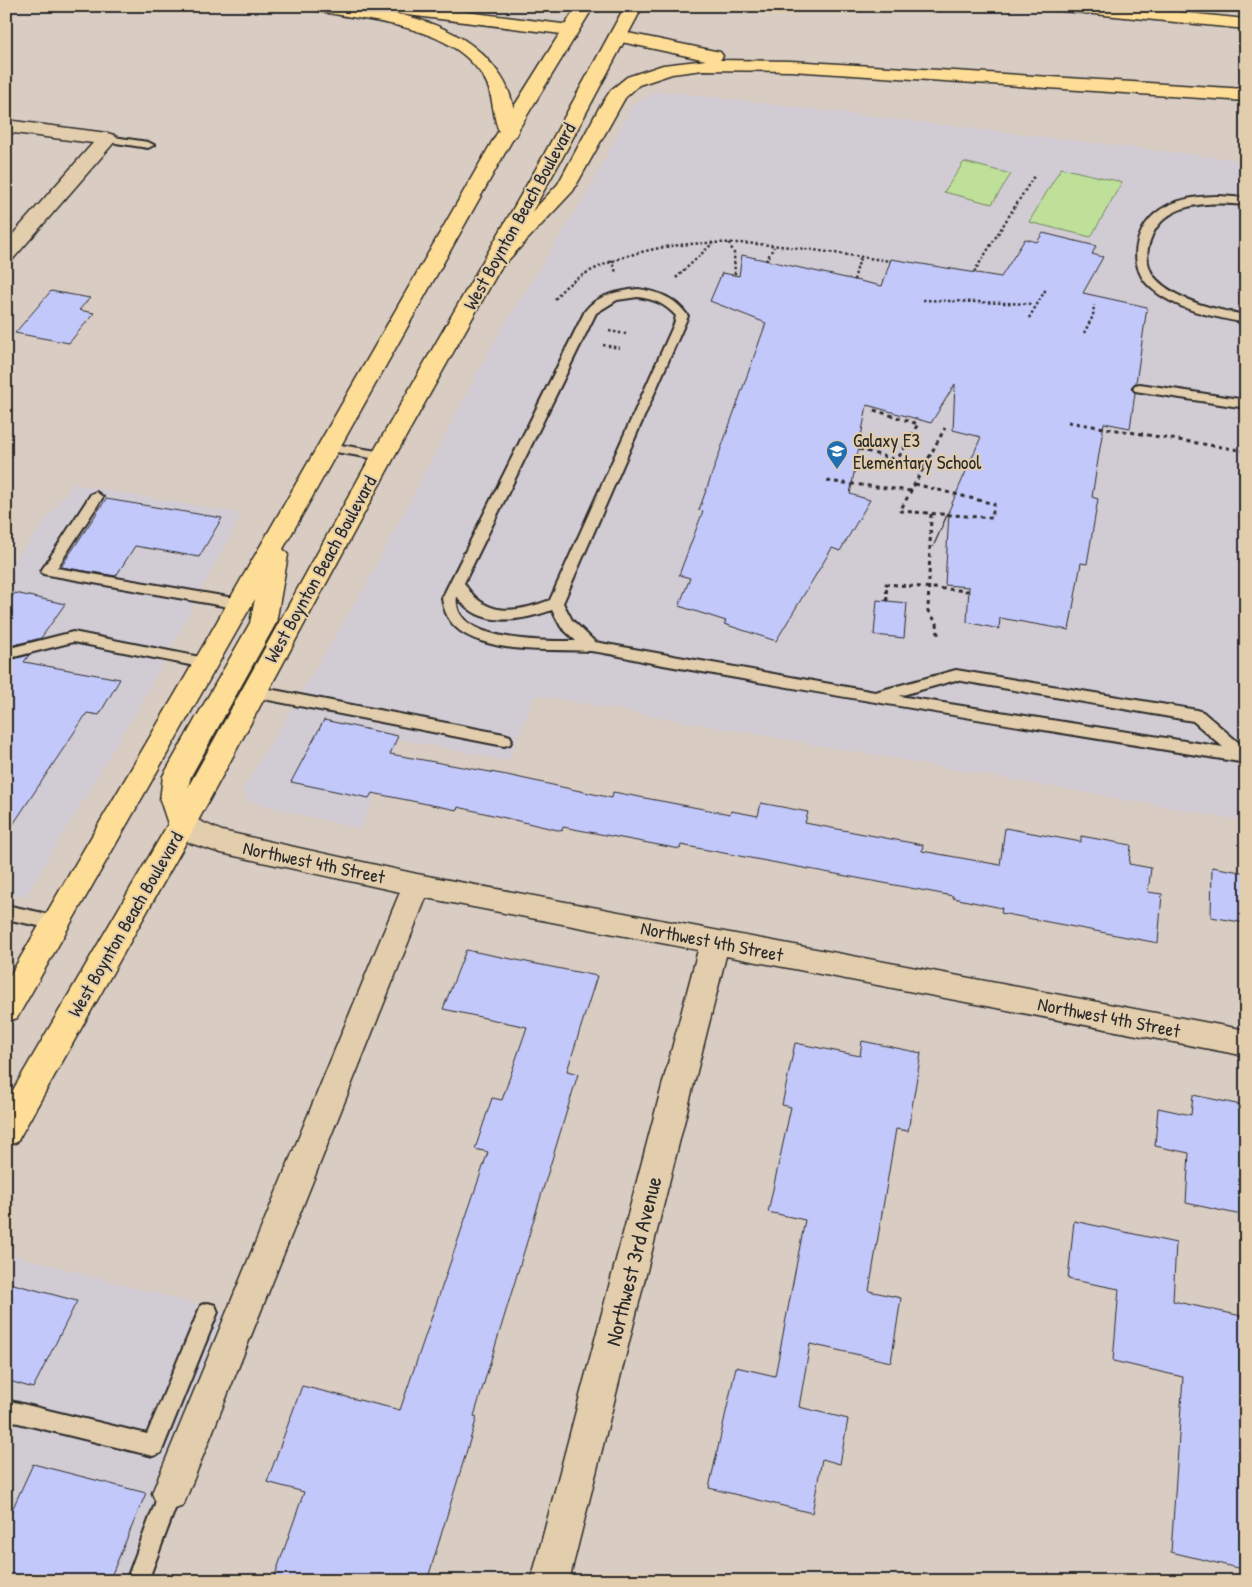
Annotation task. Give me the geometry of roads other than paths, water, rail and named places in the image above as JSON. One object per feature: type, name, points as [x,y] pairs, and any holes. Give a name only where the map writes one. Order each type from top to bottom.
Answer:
[{"type":"main road","points":[[318,6],[413,23],[460,46],[474,56],[498,87],[509,132]]},
{"type":"main road","points":[[378,6],[618,36],[710,55],[791,66]]},
{"type":"main road","points":[[6,1010],[154,758],[280,531],[509,132],[586,32],[586,6]]},
{"type":"main road","name":"West Boynton Beach Boulevard","points":[[6,1132],[182,824],[383,456],[490,268],[634,6]]},
{"type":"main road","points":[[1064,6],[1246,24]]},
{"type":"main road","points":[[490,268],[566,187],[608,108],[625,87],[644,77],[687,66],[791,66],[1246,95]]},
{"type":"main road","points":[[182,824],[175,809],[172,793],[178,776],[263,623],[280,531]]},
{"type":"street","points":[[6,126],[107,139]]},
{"type":"street","points":[[6,255],[107,139]]},
{"type":"street","name":"Northwest 4th Street","points":[[182,824],[200,834],[221,842],[417,885],[1246,1043]]},
{"type":"street","points":[[170,1493],[417,885]]},
{"type":"street","name":"Northwest 3rd Avenue","points":[[550,1581],[715,942]]},
{"type":"lane","points":[[107,139],[148,145]]},
{"type":"lane","points":[[1246,202],[1202,200],[1176,205],[1157,218],[1142,244],[1139,255],[1141,266],[1152,283],[1170,295],[1200,307],[1246,319]]},
{"type":"lane","points":[[456,582],[467,600],[486,610],[507,616],[533,613],[556,603],[680,324],[682,316],[676,307],[667,300],[654,295],[639,293],[617,295],[598,303],[591,311],[456,582],[449,598],[450,610],[458,622],[470,631],[486,637],[544,648],[590,646],[872,697],[1245,757]]},
{"type":"lane","points":[[1140,388],[1246,404]]},
{"type":"lane","points":[[329,447],[383,456]]},
{"type":"lane","points":[[96,497],[48,571],[240,604]]},
{"type":"lane","points":[[556,603],[566,623],[590,646]]},
{"type":"lane","points":[[6,654],[73,637],[205,664]]},
{"type":"lane","points":[[872,697],[956,676],[972,678],[1197,716],[1245,757]]},
{"type":"lane","points":[[253,692],[504,740]]},
{"type":"lane","points":[[6,912],[57,923]]},
{"type":"lane","points":[[6,1410],[153,1446],[208,1312]]},
{"type":"lane","points":[[137,1581],[170,1493]]},
{"type":"place","name":"Galaxy E3 Elementary School","points":[[837,470]]}]
